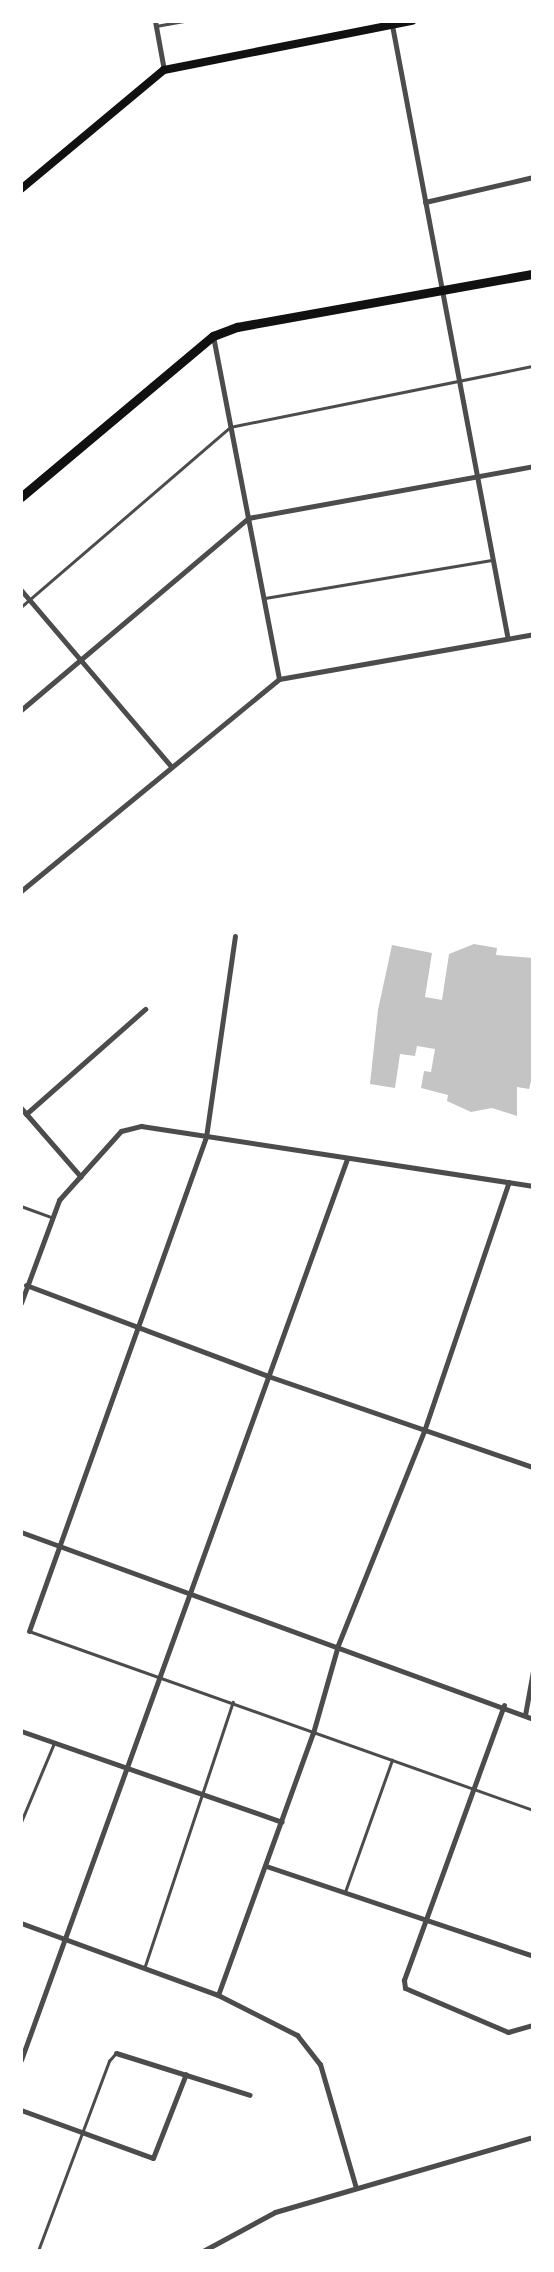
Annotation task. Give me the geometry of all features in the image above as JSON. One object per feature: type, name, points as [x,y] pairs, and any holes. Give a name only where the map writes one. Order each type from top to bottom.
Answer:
[{"type":"main road","points":[[21,189],[164,70],[412,21]]},
{"type":"main road","points":[[21,497],[213,336],[237,327],[533,274]]},
{"type":"street","points":[[156,24],[164,70]]},
{"type":"street","points":[[392,25],[507,635]]},
{"type":"street","points":[[425,202],[533,177]]},
{"type":"street","points":[[213,336],[279,679]]},
{"type":"street","points":[[21,710],[247,517],[533,466]]},
{"type":"street","points":[[21,590],[171,766]]},
{"type":"street","points":[[21,891],[279,679],[507,635],[533,634]]},
{"type":"street","points":[[29,1631],[206,1137],[235,936]]},
{"type":"street","points":[[26,1114],[145,1009]]},
{"type":"street","points":[[21,1108],[81,1177]]},
{"type":"street","points":[[21,1302],[59,1200],[121,1131],[141,1126],[533,1186]]},
{"type":"street","points":[[21,2060],[347,1158]]},
{"type":"street","points":[[218,1995],[313,1733],[338,1645],[424,1431],[509,1182]]},
{"type":"street","points":[[26,1285],[268,1376],[533,1467]]},
{"type":"street","points":[[21,1532],[190,1590],[503,1705],[533,1719]]},
{"type":"street","points":[[525,1715],[533,1671]]},
{"type":"street","points":[[503,1705],[427,1923],[404,1980],[405,1989],[508,2032],[533,2025]]},
{"type":"street","points":[[21,1731],[282,1822]]},
{"type":"street","points":[[266,1866],[427,1923],[533,1956]]},
{"type":"street","points":[[21,1923],[145,1966],[218,1995],[279,2024],[309,2047],[324,2074],[356,2188]]},
{"type":"street","points":[[116,2053],[250,2095]]},
{"type":"street","points":[[21,2110],[84,2130],[153,2158],[186,2074]]},
{"type":"street","points":[[204,2251],[275,2212],[533,2137]]},
{"type":"lane","points":[[156,24],[184,21]]},
{"type":"lane","points":[[21,607],[230,426],[533,366]]},
{"type":"lane","points":[[263,598],[493,560]]},
{"type":"lane","points":[[21,1206],[51,1217]]},
{"type":"lane","points":[[29,1631],[533,1810]]},
{"type":"lane","points":[[145,1966],[200,1794],[233,1702]]},
{"type":"lane","points":[[21,1827],[54,1743]]},
{"type":"lane","points":[[344,1894],[391,1760]]},
{"type":"lane","points":[[38,2251],[116,2053]]},
{"type":"building","points":[[474,944],[497,948],[496,955],[533,958],[533,1073],[529,1089],[517,1087],[517,1116],[492,1108],[471,1112],[447,1101],[448,1095],[421,1088],[424,1071],[431,1072],[435,1049],[417,1046],[415,1056],[400,1054],[395,1088],[370,1084],[378,1010],[392,945],[432,953],[425,997],[442,1000],[449,954]]}]
